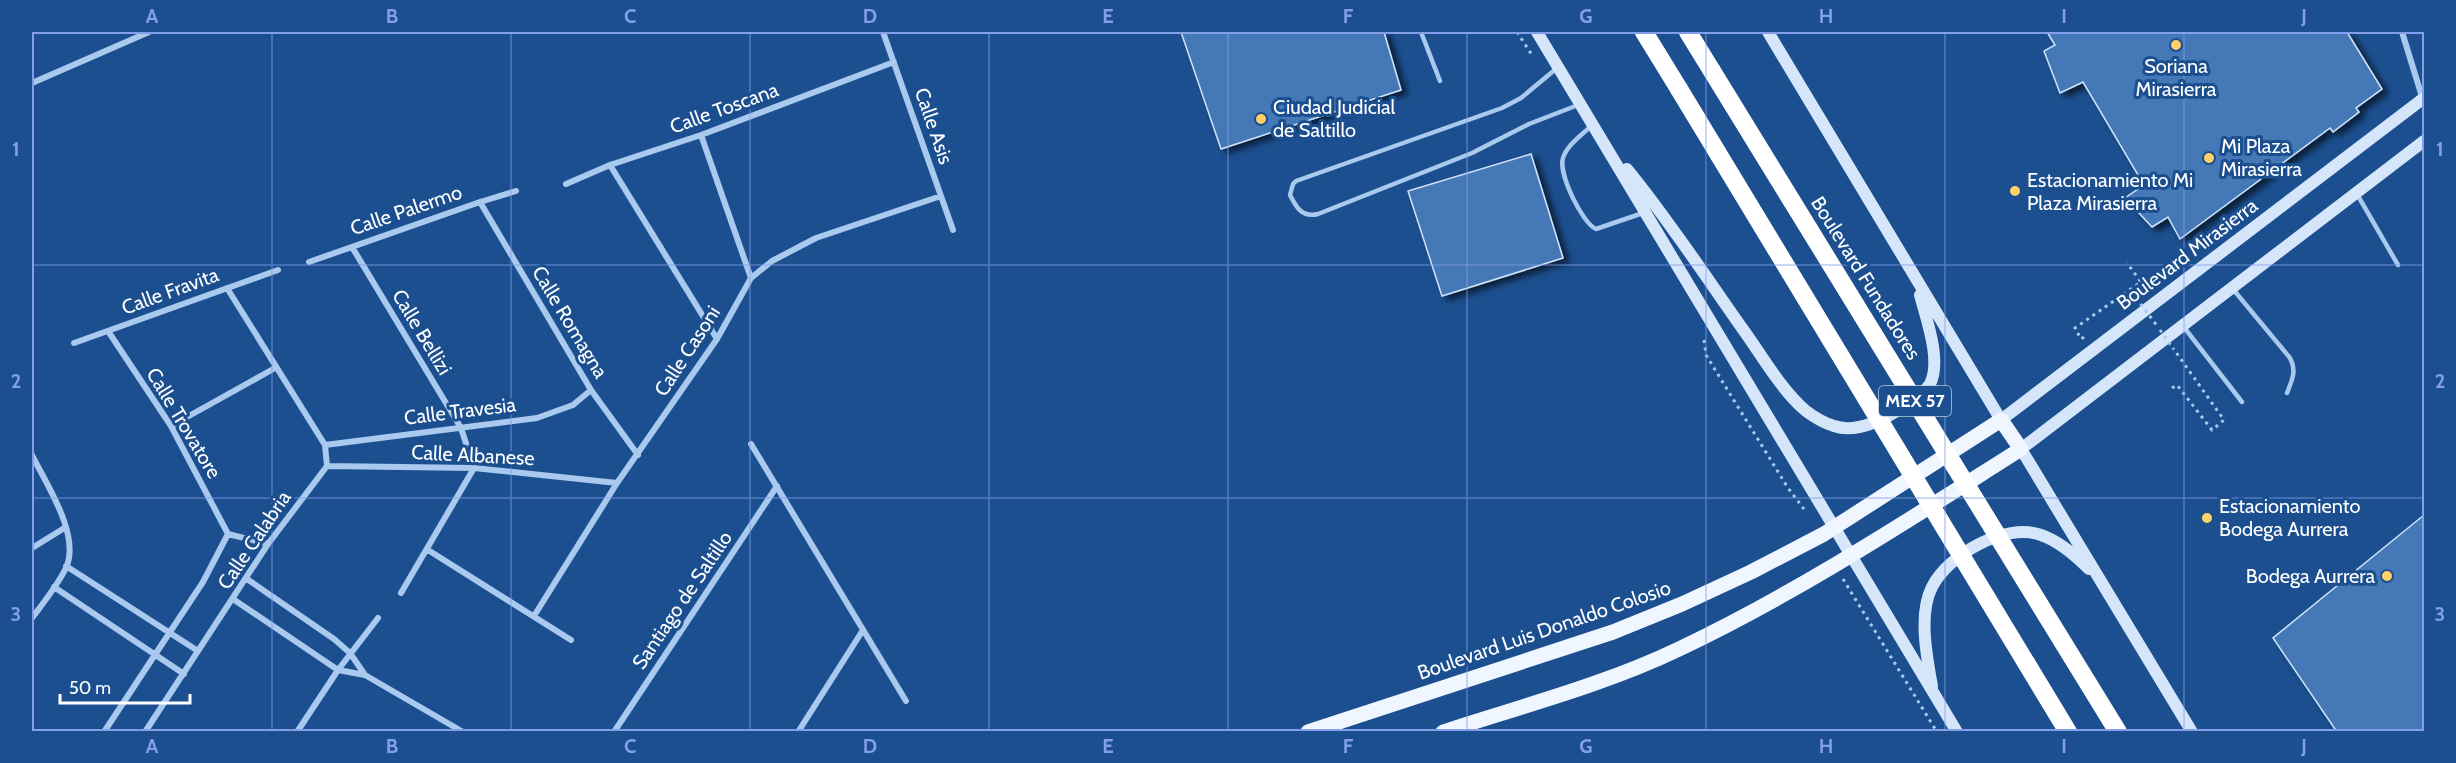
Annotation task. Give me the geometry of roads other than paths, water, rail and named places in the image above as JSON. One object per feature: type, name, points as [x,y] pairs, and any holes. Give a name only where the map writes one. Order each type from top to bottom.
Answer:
[{"type":"highway","name":"MEX 57","points":[[1644,32],[2068,732]]},
{"type":"highway","name":"Boulevard Fundadores","points":[[1688,32],[2118,732]]},
{"type":"main road","points":[[1537,32],[1957,732]]},
{"type":"main road","points":[[1768,32],[2192,732]]},
{"type":"main road","name":"Boulevard Mirasierra","points":[[2001,420],[2424,99]]},
{"type":"main road","points":[[1596,130],[1650,196],[1773,372],[1805,410],[1830,425],[1850,429],[1874,422],[1903,407],[1920,395],[1930,383],[1934,372],[1934,356],[1916,279]]},
{"type":"main road","points":[[1443,732],[1602,680],[1678,650],[1739,619],[1851,556],[2021,449],[2424,141]]},
{"type":"main road","name":"Boulevard Luis Donaldo Colosio","points":[[1308,732],[1613,632],[1682,604],[1751,572],[1833,528],[2001,420]]},
{"type":"main road","points":[[1934,696],[1924,630],[1928,599],[1932,586],[1943,573],[1979,543],[2018,532],[2039,534],[2055,541],[2078,558],[2100,580]]},
{"type":"street","points":[[32,83],[149,32]]},
{"type":"street","name":"Calle Asis","points":[[883,32],[953,230]]},
{"type":"street","points":[[2402,32],[2424,99]]},
{"type":"street","name":"Calle Toscana","points":[[566,184],[610,165],[701,135],[894,62]]},
{"type":"street","points":[[701,135],[751,278]]},
{"type":"street","points":[[610,165],[717,339]]},
{"type":"street","name":"Calle Palermo","points":[[309,262],[516,191]]},
{"type":"street","name":"Calle Casoni","points":[[534,616],[617,483],[717,339],[751,278],[772,261],[816,238],[941,196]]},
{"type":"street","name":"Calle Romagna","points":[[480,202],[591,390],[638,455]]},
{"type":"street","name":"Calle Bellizi","points":[[352,247],[461,428],[474,468]]},
{"type":"street","name":"Calle Fravita","points":[[74,343],[278,270]]},
{"type":"street","points":[[227,288],[275,368],[326,445],[327,466]]},
{"type":"street","name":"Calle Trovatore","points":[[108,331],[171,426],[228,534]]},
{"type":"street","points":[[171,426],[275,368]]},
{"type":"street","name":"Calle Travesia","points":[[326,445],[537,418],[573,405],[591,390]]},
{"type":"street","points":[[751,444],[906,701]]},
{"type":"street","points":[[32,455],[66,527],[70,554],[54,587],[32,618]]},
{"type":"street","name":"Calle Calabria","points":[[145,732],[268,544],[327,466]]},
{"type":"street","name":"Calle Albanese","points":[[327,466],[474,468],[617,483]]},
{"type":"street","points":[[401,593],[474,468]]},
{"type":"street","name":"Santiago de Saltillo","points":[[614,732],[777,486]]},
{"type":"street","points":[[32,548],[66,527]]},
{"type":"street","points":[[228,534],[268,544]]},
{"type":"street","name":"Calle Calabria","points":[[104,732],[203,582],[228,534]]},
{"type":"street","points":[[428,550],[571,640]]},
{"type":"street","points":[[66,566],[198,651]]},
{"type":"street","points":[[247,579],[334,639],[350,653],[365,675]]},
{"type":"street","points":[[54,587],[184,674]]},
{"type":"street","points":[[234,599],[338,670],[365,675],[463,732]]},
{"type":"street","points":[[297,732],[350,653],[378,618]]},
{"type":"street","points":[[798,732],[863,630]]},
{"type":"lane","points":[[1421,32],[1440,81]]},
{"type":"lane","points":[[1558,67],[1521,98],[1502,108],[1296,181],[1290,195],[1303,214],[1310,216],[1318,214],[1472,153],[1529,124],[1581,104]]},
{"type":"lane","points":[[1596,130],[1567,149],[1563,159],[1565,178],[1581,213],[1589,226],[1596,229],[1646,212]]},
{"type":"lane","points":[[2357,193],[2398,265]]},
{"type":"lane","points":[[2232,288],[2295,366],[2287,393]]},
{"type":"lane","points":[[2182,326],[2242,402]]},
{"type":"place","name":"Soriana Mirasierra","points":[[2176,45]]},
{"type":"place","name":"Ciudad Judicial de Saltillo","points":[[1261,119]]},
{"type":"place","name":"Mi Plaza Mirasierra","points":[[2209,158]]},
{"type":"place","name":"Estacionamiento Mi Plaza Mirasierra","points":[[2015,191]]},
{"type":"place","name":"Estacionamiento Bodega Aurrera","points":[[2207,518]]},
{"type":"place","name":"Bodega Aurrera","points":[[2387,576]]}]
